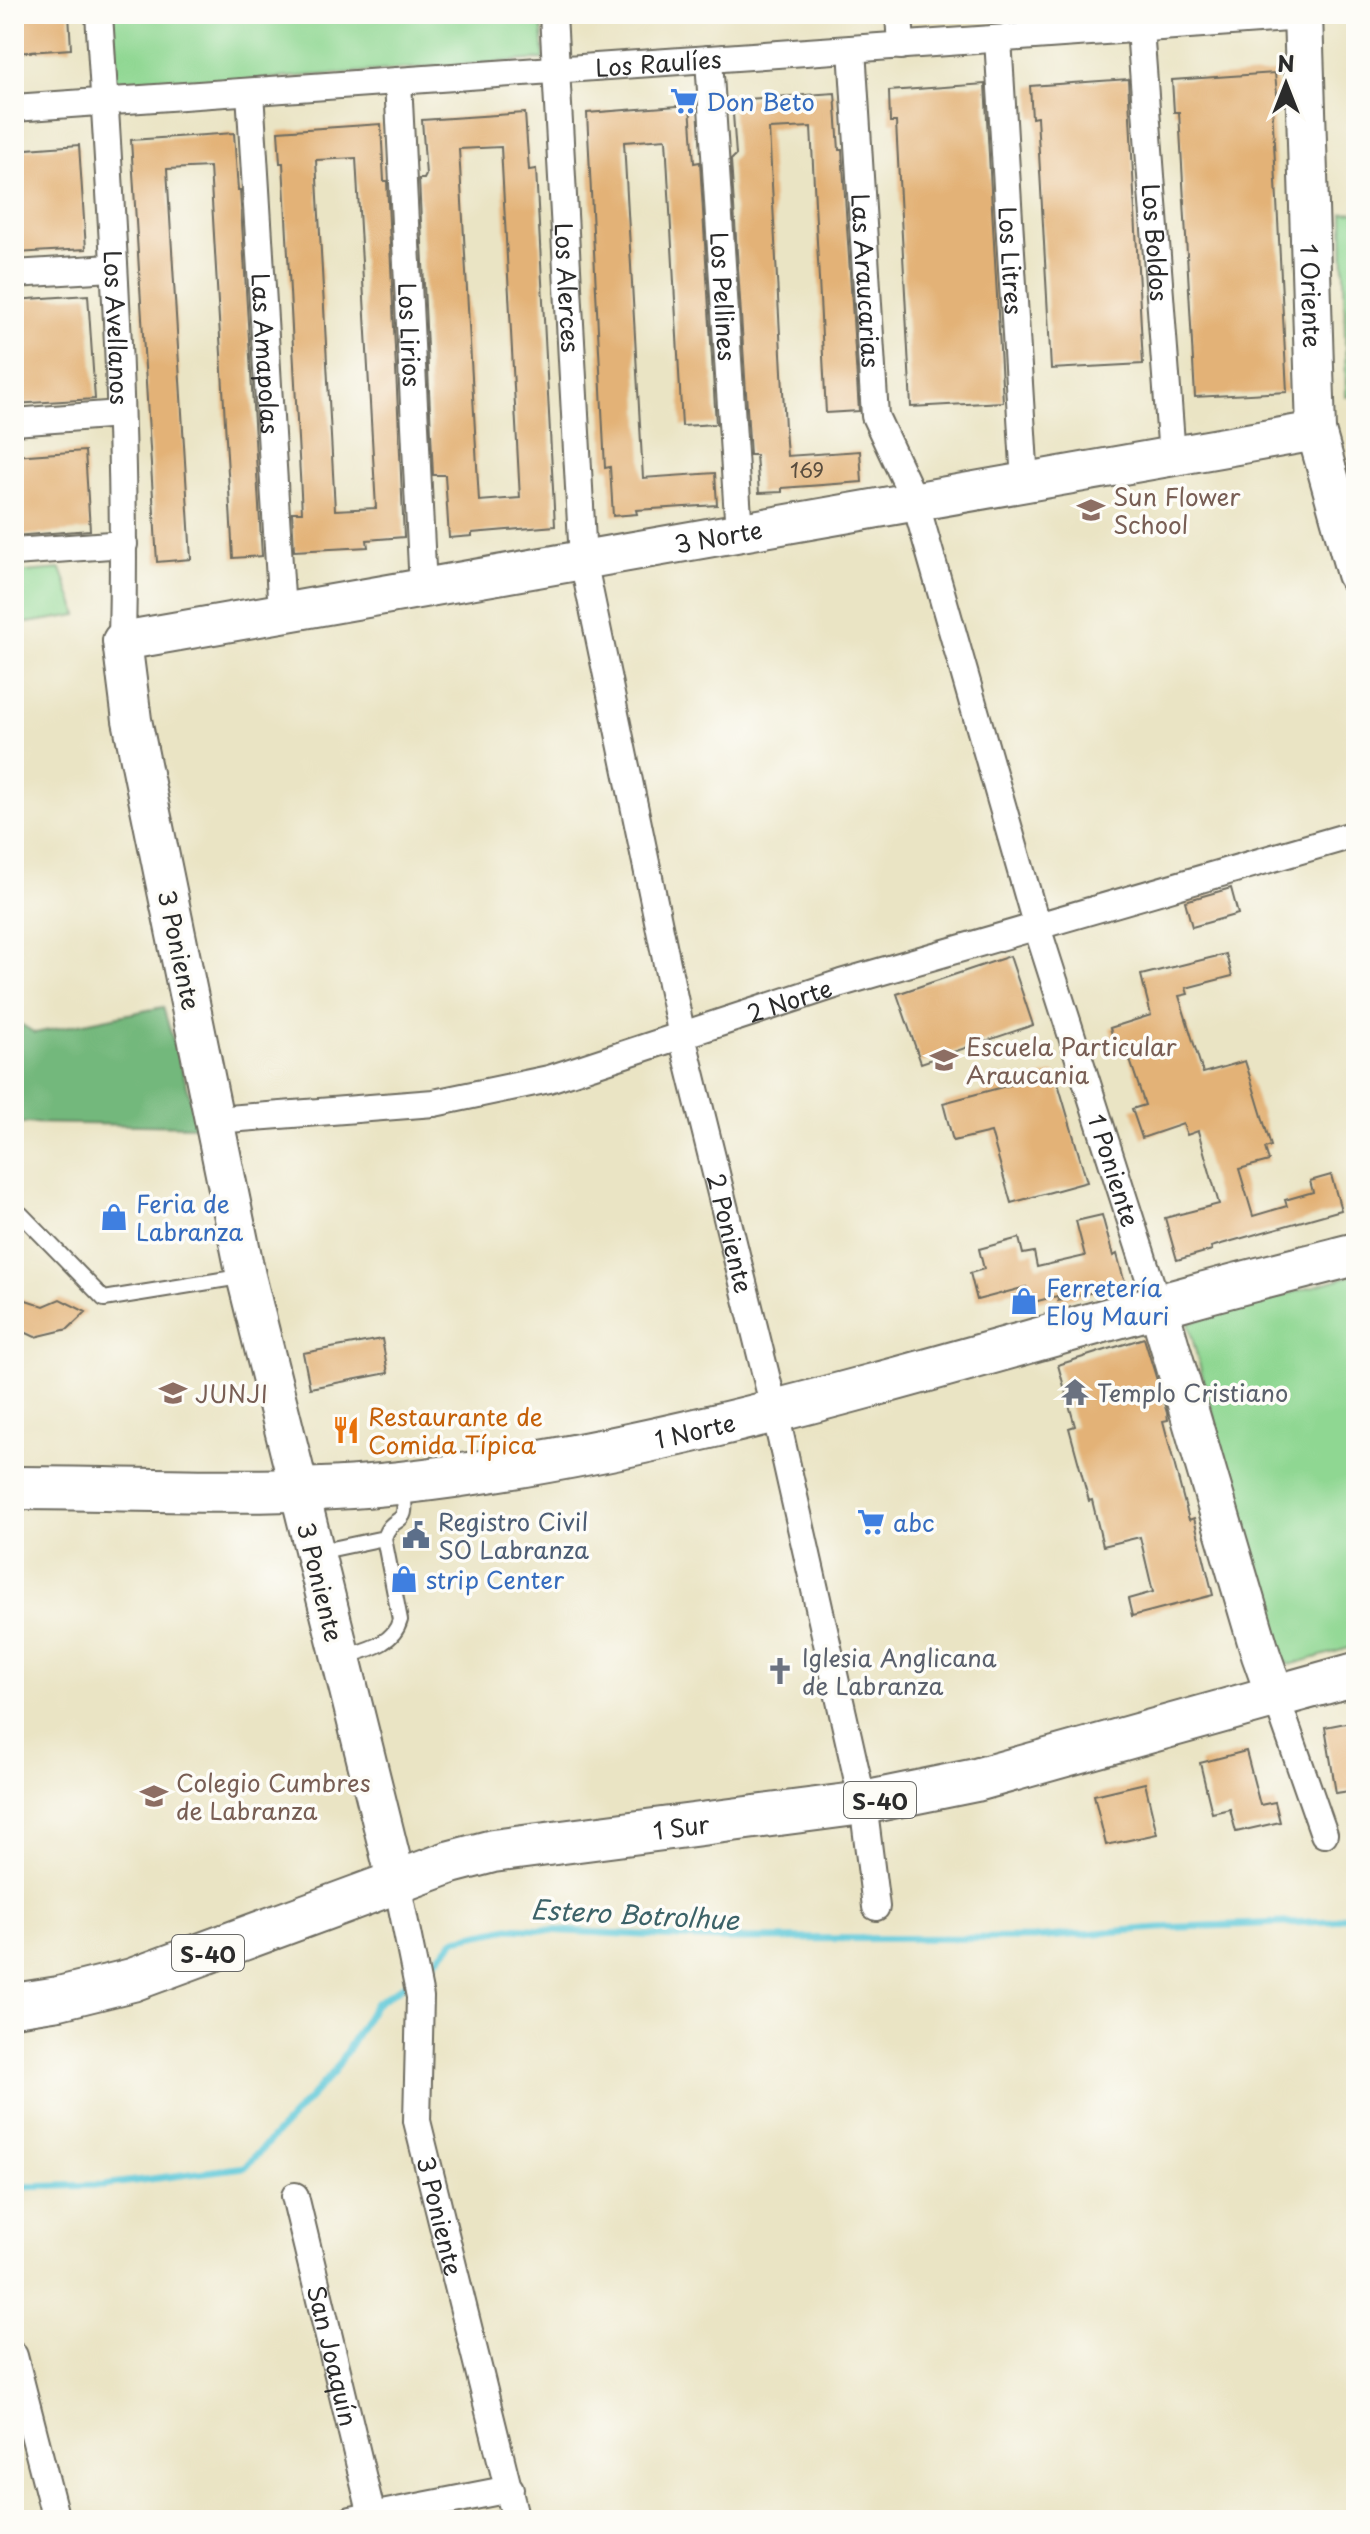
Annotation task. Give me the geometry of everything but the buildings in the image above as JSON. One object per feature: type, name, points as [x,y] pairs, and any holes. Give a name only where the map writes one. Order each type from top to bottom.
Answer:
[{"type":"main road","name":"1 Norte","points":[[14,1488],[298,1491],[401,1483],[584,1453],[775,1412],[1356,1254]]},
{"type":"main road","name":"1 Sur","points":[[14,2005],[59,1998],[132,1980],[451,1862],[493,1851],[863,1803],[976,1780],[1356,1674]]},
{"type":"street","name":"Los Avellanos","points":[[99,14],[120,414],[124,544],[122,641]]},
{"type":"street","name":"Los Alerces","points":[[553,14],[583,560]]},
{"type":"street","points":[[899,14],[901,46]]},
{"type":"street","name":"Los Raulíes","points":[[14,108],[1303,16]]},
{"type":"street","name":"1 Oriente","points":[[1303,16],[1316,431],[1356,574]]},
{"type":"street","name":"Los Boldos","points":[[1140,29],[1172,456]]},
{"type":"street","name":"Los Litres","points":[[998,39],[1025,482]]},
{"type":"street","name":"Las Araucarias","points":[[852,49],[875,416],[915,501]]},
{"type":"street","name":"Los Pellines","points":[[709,59],[739,533]]},
{"type":"street","name":"Los Lirios","points":[[398,81],[423,588]]},
{"type":"street","name":"Las Amapolas","points":[[250,92],[282,613]]},
{"type":"street","points":[[14,274],[112,268]]},
{"type":"street","points":[[14,422],[120,414]]},
{"type":"street","name":"3 Norte","points":[[122,641],[1316,431]]},
{"type":"street","name":"1 Poniente","points":[[915,501],[1037,927],[1158,1306],[1261,1655],[1324,1834]]},
{"type":"street","points":[[14,552],[124,544]]},
{"type":"street","name":"2 Poniente","points":[[583,560],[682,1036],[775,1412],[863,1803],[876,1907]]},
{"type":"street","name":"3 Poniente","points":[[122,641],[132,720],[246,1276],[397,1883],[420,1997],[417,2121],[516,2520]]},
{"type":"street","name":"2 Norte","points":[[215,1120],[434,1103],[549,1079],[841,983],[1356,834]]},
{"type":"street","name":"San Joaquín","points":[[295,2196],[375,2517]]},
{"type":"street","points":[[14,2356],[56,2520]]},
{"type":"street","points":[[375,2517],[510,2489]]},
{"type":"lane","points":[[21,1214],[104,1299],[246,1276]]},
{"type":"lane","points":[[340,1659],[384,1643],[398,1626],[400,1620],[384,1538],[388,1529],[405,1514],[401,1483]]},
{"type":"lane","points":[[314,1553],[384,1538]]},
{"type":"green space","points":[[102,14],[541,14],[544,59],[108,90]]},
{"type":"green space","points":[[1356,212],[1356,395],[1346,397],[1343,213]]},
{"type":"green space","points":[[61,569],[78,615],[14,625],[14,573]]},
{"type":"green space","points":[[163,1007],[199,1126],[19,1123],[14,1120],[14,1020],[35,1033]]},
{"type":"green space","points":[[1356,1274],[1356,1646],[1290,1665],[1280,1659],[1188,1323]]},
{"type":"waterway","name":"Estero Botrolhue","points":[[420,1974],[456,1939],[509,1928],[718,1939],[1034,1938],[1158,1928],[1333,1921],[1356,1912]]},
{"type":"waterway","name":"Estero Botrolhue","points":[[14,2187],[103,2185],[245,2167],[333,2073],[375,2004],[410,1981]]},
{"type":"place","name":"Don Beto","points":[[684,101]]},
{"type":"place","name":"Sun Flower School","points":[[1091,510]]},
{"type":"place","name":"Escuela Particular Araucania","points":[[944,1060]]},
{"type":"place","name":"Feria de Labranza","points":[[114,1217]]},
{"type":"place","name":"Ferretería Eloy Mauri","points":[[1024,1301]]},
{"type":"place","name":"Templo Cristiano","points":[[1075,1392]]},
{"type":"place","name":"JUNJI","points":[[173,1393]]},
{"type":"place","name":"Restaurante de Comida Típica","points":[[346,1430]]},
{"type":"place","name":"abc","points":[[871,1522]]},
{"type":"place","name":"Registro Civil SO Labranza","points":[[416,1535]]},
{"type":"place","name":"strip Center","points":[[404,1579]]},
{"type":"place","name":"Iglesia Anglicana de Labranza","points":[[780,1671]]},
{"type":"place","name":"Colegio Cumbres de Labranza","points":[[154,1796]]}]
